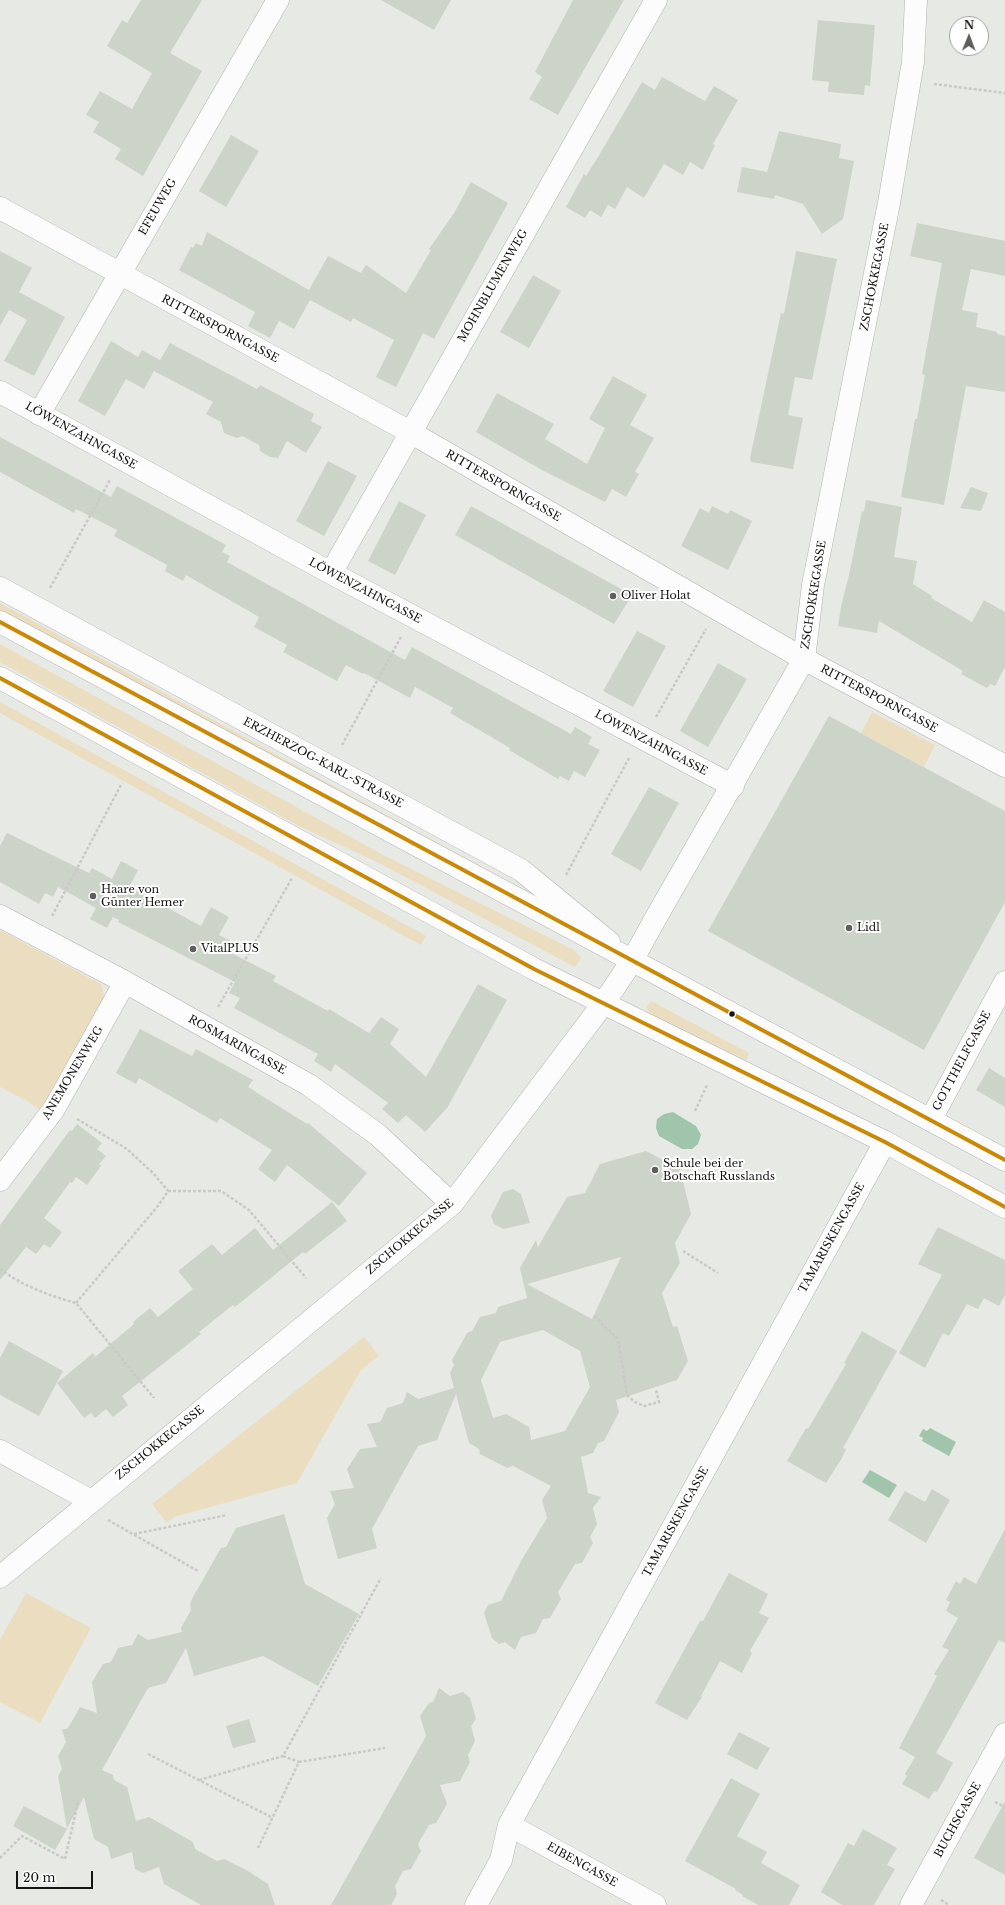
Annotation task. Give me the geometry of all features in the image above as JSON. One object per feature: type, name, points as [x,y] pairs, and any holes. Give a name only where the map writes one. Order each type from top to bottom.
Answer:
[{"type":"street","name":"EFEUWEG","points":[[39,414],[278,0]]},
{"type":"street","name":"MOHNBLUMENWEG","points":[[331,573],[656,0]]},
{"type":"street","name":"ZSCHOKKEGASSE","points":[[0,1577],[452,1204],[603,1004],[632,960],[733,786],[804,659],[813,585],[889,203],[913,62],[916,0]]},
{"type":"street","name":"RITTERSPORNGASSE","points":[[0,208],[119,275],[410,432],[804,659],[1004,764]]},
{"type":"street","name":"LÖWENZAHNGASSE","points":[[0,392],[331,573],[733,786]]},
{"type":"street","name":"ERZHERZOG-KARL-STRASSE","points":[[0,588],[521,870],[632,960]]},
{"type":"street","name":"ERZHERZOG-KARL-STRASSE","points":[[0,622],[931,1119],[1005,1160]]},
{"type":"street","points":[[0,678],[534,969],[885,1142],[1005,1207]]},
{"type":"street","name":"ROSMARINGASSE","points":[[0,916],[125,982],[310,1085],[378,1135],[452,1204]]},
{"type":"street","name":"ANEMONENWEG","points":[[0,1180],[54,1109],[125,982]]},
{"type":"street","name":"GOTTHELFGASSE","points":[[931,1119],[1005,982]]},
{"type":"street","name":"TAMARISKENGASSE","points":[[476,1905],[501,1860],[509,1825],[885,1142]]},
{"type":"street","points":[[0,1451],[91,1501]]},
{"type":"street","name":"BUCHSGASSE","points":[[911,1905],[1005,1734]]},
{"type":"street","name":"EIBENGASSE","points":[[509,1825],[655,1905]]},
{"type":"path","points":[[926,83],[1005,92]]},
{"type":"path","points":[[46,595],[111,478]]},
{"type":"path","points":[[564,879],[635,747],[643,738],[709,624]]},
{"type":"path","points":[[341,747],[405,630]]},
{"type":"path","points":[[50,920],[122,783]]},
{"type":"path","points":[[216,1010],[292,878]]},
{"type":"path","points":[[695,1111],[707,1085]]},
{"type":"path","points":[[74,1117],[127,1150],[153,1173],[168,1191]]},
{"type":"path","points":[[168,1191],[221,1191],[249,1210],[306,1278]]},
{"type":"path","points":[[76,1303],[158,1206],[168,1191]]},
{"type":"path","points":[[683,1251],[718,1273]]},
{"type":"path","points":[[0,1269],[9,1276],[60,1299],[76,1303],[154,1398]]},
{"type":"path","points":[[594,1316],[618,1339],[627,1394],[635,1402],[644,1406],[659,1402],[656,1390]]},
{"type":"path","points":[[133,1534],[227,1515]]},
{"type":"path","points":[[107,1519],[198,1571]]},
{"type":"path","points":[[283,1756],[381,1578]]},
{"type":"path","points":[[199,1780],[283,1756],[299,1762],[385,1748]]},
{"type":"path","points":[[148,1754],[273,1818]]},
{"type":"path","points":[[258,1848],[299,1762]]},
{"type":"path","points":[[0,1858],[22,1836],[65,1859],[78,1802]]},
{"type":"shaded area","points":[[0,603],[523,890],[0,616]]},
{"type":"shaded area","points":[[0,644],[387,857],[574,950],[581,958],[575,967],[379,863],[297,825],[0,662]]},
{"type":"shaded area","points":[[0,702],[426,936],[421,945],[0,713]]},
{"type":"shaded area","points":[[872,712],[935,745],[924,767],[861,733]]},
{"type":"shaded area","points":[[0,930],[101,984],[106,1002],[55,1095],[40,1110],[29,1102],[0,1087]]},
{"type":"shaded area","points":[[651,1001],[749,1053],[746,1060],[653,1016],[646,1008]]},
{"type":"shaded area","points":[[673,1112],[696,1126],[701,1135],[698,1144],[692,1149],[682,1149],[659,1136],[656,1128],[657,1119],[664,1114]]},
{"type":"shaded area","points":[[364,1337],[379,1356],[361,1370],[297,1483],[174,1517],[167,1523],[152,1504]]},
{"type":"shaded area","points":[[930,1428],[956,1442],[949,1456],[922,1441],[923,1438],[919,1436],[923,1429],[927,1431]]},
{"type":"shaded area","points":[[870,1470],[897,1485],[889,1498],[862,1482]]},
{"type":"shaded area","points":[[26,1593],[91,1628],[40,1723],[0,1702],[0,1640]]},
{"type":"building","points":[[141,0],[202,0],[170,53],[202,71],[143,176],[115,159],[121,149],[93,132],[99,122],[86,115],[100,91],[132,109],[152,73],[107,46],[122,20],[127,23]]},
{"type":"building","points":[[381,0],[451,0],[434,30]]},
{"type":"building","points":[[573,0],[624,0],[558,115],[529,99],[542,77],[535,72]]},
{"type":"building","points":[[818,20],[875,25],[870,86],[865,85],[864,95],[828,92],[829,82],[812,80]]},
{"type":"building","points":[[662,77],[705,101],[714,86],[738,100],[713,144],[715,145],[703,170],[690,162],[683,175],[664,164],[644,198],[627,187],[615,209],[608,205],[601,217],[590,210],[585,218],[566,207],[584,174],[586,176],[642,82],[655,90]]},
{"type":"building","points":[[779,131],[841,144],[839,158],[854,161],[843,219],[822,234],[803,204],[775,195],[774,199],[737,192],[742,167],[767,172]]},
{"type":"building","points":[[231,135],[259,151],[226,207],[199,191]]},
{"type":"building","points":[[471,182],[508,203],[434,339],[423,333],[396,387],[376,377],[394,340],[353,318],[351,322],[310,300],[294,329],[279,321],[270,338],[248,326],[255,312],[179,270],[191,247],[193,248],[196,243],[202,246],[207,232],[309,290],[328,256],[361,273],[366,265],[406,293],[431,250],[429,249],[454,213]]},
{"type":"building","points":[[917,223],[1005,241],[1005,276],[971,269],[962,310],[978,313],[976,327],[997,332],[997,334],[1005,336],[1005,392],[966,386],[944,505],[901,497],[915,419],[917,419],[925,375],[922,374],[942,263],[910,256]]},
{"type":"building","points":[[0,251],[32,268],[19,292],[65,317],[34,376],[4,361],[27,320],[9,310],[0,326]]},
{"type":"building","points":[[796,251],[837,259],[812,380],[795,377],[788,415],[803,418],[793,469],[751,462],[750,458],[781,313],[784,314]]},
{"type":"building","points":[[533,275],[561,291],[529,348],[500,332]]},
{"type":"building","points":[[111,341],[138,357],[142,350],[160,360],[170,343],[257,389],[260,385],[314,414],[311,421],[322,427],[306,453],[287,441],[278,458],[270,457],[260,451],[259,445],[242,436],[237,438],[224,433],[221,422],[206,414],[213,402],[154,371],[144,389],[126,379],[105,416],[78,401]]},
{"type":"building","points":[[613,376],[647,395],[630,425],[654,438],[635,472],[639,474],[626,497],[612,489],[605,502],[540,469],[476,432],[497,393],[554,424],[545,439],[587,464],[605,428],[589,419]]},
{"type":"building","points":[[0,437],[111,497],[117,486],[226,545],[222,552],[230,556],[227,562],[405,660],[412,647],[571,734],[575,727],[592,737],[588,744],[600,750],[585,777],[574,771],[569,781],[560,776],[558,779],[509,750],[510,748],[450,713],[453,708],[415,687],[410,698],[346,665],[337,681],[283,652],[287,645],[254,627],[259,617],[186,575],[183,581],[165,571],[167,565],[114,536],[117,530],[76,509],[74,513],[0,472]]},
{"type":"building","points":[[328,461],[357,476],[324,536],[296,521]]},
{"type":"building","points":[[971,487],[988,493],[981,511],[960,508]]},
{"type":"building","points":[[866,500],[902,507],[894,557],[917,561],[913,584],[932,596],[931,598],[972,622],[984,600],[1005,612],[1005,667],[995,686],[990,684],[987,688],[961,674],[963,671],[879,621],[877,633],[838,626],[862,511],[864,512]]},
{"type":"building","points":[[399,501],[426,515],[395,575],[368,561]]},
{"type":"building","points":[[471,506],[632,595],[614,624],[455,535]]},
{"type":"building","points":[[712,506],[728,514],[730,510],[752,521],[728,570],[681,546],[700,508],[709,513]]},
{"type":"building","points":[[637,631],[666,646],[633,707],[603,691]]},
{"type":"building","points":[[718,663],[747,679],[708,747],[680,731]]},
{"type":"building","points":[[829,716],[1005,811],[1005,902],[924,1050],[708,931]]},
{"type":"building","points":[[649,787],[679,803],[641,871],[611,854]]},
{"type":"building","points":[[7,833],[89,873],[92,868],[112,879],[121,861],[138,870],[129,887],[201,926],[211,907],[229,917],[219,935],[238,945],[233,954],[276,976],[273,981],[328,1011],[329,1009],[369,1033],[381,1017],[399,1029],[390,1044],[426,1077],[478,984],[507,1000],[447,1108],[425,1132],[406,1115],[398,1123],[382,1109],[388,1103],[335,1064],[331,1072],[314,1061],[318,1054],[234,1008],[240,998],[229,993],[235,982],[118,922],[119,920],[113,917],[107,928],[90,919],[96,908],[58,887],[53,897],[45,893],[39,904],[0,882],[0,846]]},
{"type":"building","points":[[140,1029],[192,1056],[196,1049],[253,1080],[248,1087],[307,1124],[308,1123],[367,1173],[339,1206],[287,1165],[275,1182],[258,1169],[272,1150],[220,1118],[217,1123],[139,1078],[136,1084],[116,1073]]},
{"type":"building","points":[[989,1068],[1005,1078],[1005,1107],[976,1090]]},
{"type":"building","points":[[77,1124],[102,1143],[97,1149],[106,1156],[99,1164],[101,1166],[87,1185],[76,1177],[72,1183],[70,1182],[44,1218],[62,1232],[50,1248],[44,1244],[36,1254],[26,1247],[0,1280],[0,1225],[70,1130],[72,1131]]},
{"type":"building","points":[[646,1151],[680,1169],[691,1214],[675,1243],[680,1263],[662,1293],[673,1327],[677,1326],[688,1361],[677,1380],[616,1400],[619,1412],[604,1441],[598,1443],[593,1453],[581,1457],[588,1493],[601,1497],[593,1508],[597,1524],[590,1537],[593,1543],[582,1563],[575,1564],[558,1592],[561,1599],[550,1618],[543,1619],[536,1633],[521,1637],[515,1650],[505,1642],[499,1644],[492,1638],[484,1613],[488,1605],[501,1601],[521,1561],[547,1518],[542,1500],[551,1486],[513,1466],[507,1468],[480,1454],[479,1449],[469,1443],[456,1394],[437,1440],[418,1446],[372,1529],[377,1548],[338,1559],[327,1518],[335,1504],[330,1491],[354,1488],[347,1469],[360,1449],[377,1447],[367,1424],[380,1422],[387,1408],[403,1403],[407,1392],[418,1399],[454,1388],[450,1373],[454,1365],[452,1360],[467,1333],[472,1331],[480,1317],[496,1313],[498,1307],[527,1298],[520,1268],[536,1240],[538,1247],[567,1197],[585,1193],[600,1164]],"holes":[[[621,1257],[592,1319],[527,1284]],[[543,1330],[580,1351],[590,1387],[565,1431],[531,1440],[529,1427],[506,1414],[493,1418],[481,1380],[500,1342]]]},
{"type":"building","points":[[513,1189],[521,1194],[530,1223],[503,1229],[494,1224],[491,1216],[503,1192]]},
{"type":"building","points":[[332,1202],[347,1221],[305,1254],[303,1252],[235,1307],[233,1305],[199,1332],[201,1334],[122,1396],[128,1405],[113,1417],[106,1409],[95,1418],[91,1413],[84,1418],[57,1383],[93,1353],[95,1357],[134,1324],[133,1322],[150,1308],[158,1317],[193,1289],[178,1271],[212,1244],[222,1255],[255,1228],[273,1250]]},
{"type":"building","points":[[938,1227],[1005,1260],[1005,1295],[999,1306],[984,1298],[978,1309],[967,1304],[949,1336],[943,1333],[925,1368],[899,1353],[942,1275],[918,1264]]},
{"type":"building","points":[[862,1331],[897,1351],[843,1448],[846,1449],[842,1458],[826,1483],[787,1461],[806,1428],[808,1429],[846,1364],[844,1363]]},
{"type":"building","points":[[9,1341],[63,1371],[39,1416],[0,1395],[0,1358]]},
{"type":"building","points":[[932,1489],[950,1500],[926,1543],[888,1520],[905,1491],[925,1502]]},
{"type":"building","points":[[284,1514],[305,1584],[359,1614],[318,1686],[263,1656],[194,1676],[186,1648],[166,1683],[148,1688],[102,1770],[113,1775],[114,1780],[127,1787],[136,1821],[149,1817],[193,1842],[195,1849],[217,1861],[224,1859],[248,1871],[268,1884],[275,1905],[201,1905],[164,1884],[159,1867],[143,1873],[135,1869],[132,1852],[111,1859],[108,1847],[94,1839],[84,1797],[67,1828],[58,1776],[62,1769],[58,1756],[66,1742],[62,1730],[68,1728],[80,1707],[97,1713],[92,1682],[103,1664],[111,1662],[118,1648],[132,1645],[138,1634],[148,1640],[182,1632],[181,1628],[191,1610],[190,1604],[193,1597],[221,1548],[226,1547],[236,1528]]},
{"type":"building","points":[[1005,1529],[1005,1643],[999,1640],[936,1753],[953,1763],[937,1792],[934,1791],[929,1799],[902,1784],[907,1776],[905,1774],[915,1757],[899,1748],[937,1676],[934,1674],[949,1650],[942,1647],[958,1618],[946,1611],[950,1602],[946,1600],[956,1581],[960,1584],[964,1577],[976,1584]]},
{"type":"building","points":[[729,1573],[768,1594],[759,1613],[769,1618],[750,1651],[752,1653],[742,1673],[720,1661],[701,1696],[702,1697],[687,1720],[655,1703],[700,1621],[703,1621]]},
{"type":"building","points":[[439,1688],[450,1696],[463,1692],[470,1698],[476,1719],[471,1726],[475,1741],[468,1755],[470,1762],[460,1781],[440,1785],[447,1804],[436,1823],[429,1825],[418,1844],[421,1851],[411,1869],[403,1871],[395,1886],[397,1894],[391,1905],[331,1905],[426,1736],[420,1716],[429,1703],[433,1702]]},
{"type":"building","points":[[249,1719],[256,1742],[233,1748],[226,1726]]},
{"type":"building","points":[[739,1732],[770,1748],[757,1770],[727,1754]]},
{"type":"building","points":[[731,1778],[760,1794],[737,1836],[767,1852],[761,1863],[800,1885],[789,1905],[758,1905],[742,1896],[743,1895],[735,1890],[736,1889],[685,1861]]},
{"type":"building","points":[[1005,1801],[1005,1875],[974,1858]]},
{"type":"building","points":[[24,1806],[67,1829],[55,1850],[13,1826]]},
{"type":"building","points":[[863,1829],[897,1848],[887,1865],[895,1869],[874,1905],[842,1905],[821,1892],[848,1843],[854,1846]]},
{"type":"transit line","points":[[0,622],[1005,1160]]},
{"type":"transit line","points":[[0,678],[534,969],[885,1142],[1005,1207]]},
{"type":"place","name":"Oliver Holat","points":[[613,596]]},
{"type":"place","name":"Haare von Günter Hemer","points":[[93,896]]},
{"type":"place","name":"Lidl","points":[[849,928]]},
{"type":"place","name":"VitalPLUS","points":[[193,949]]},
{"type":"place","name":"Schule bei der Botschaft Russlands","points":[[655,1170]]}]
